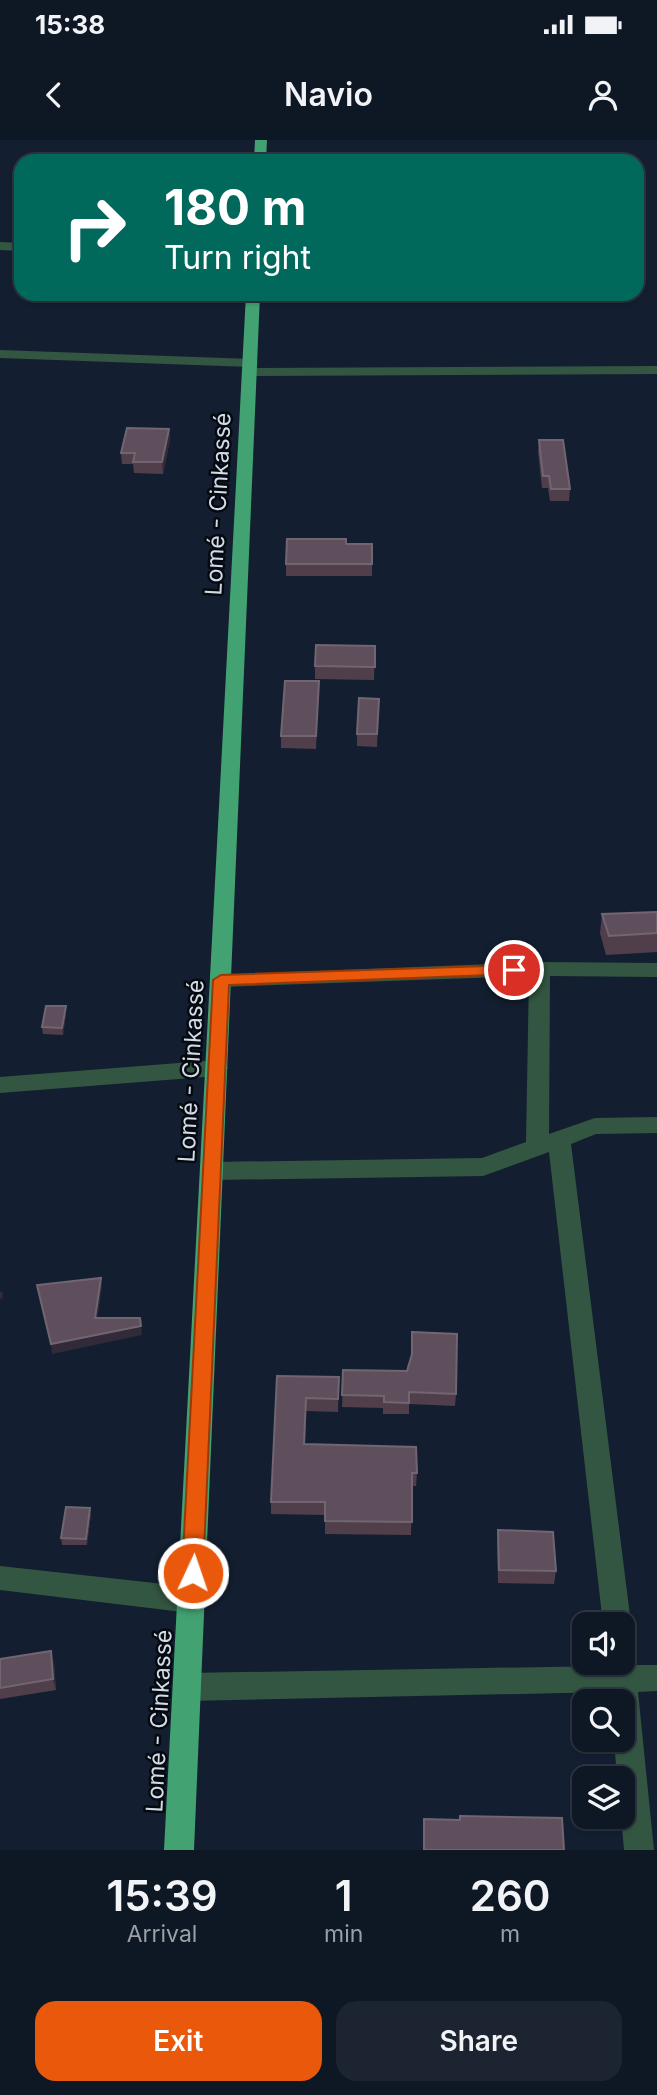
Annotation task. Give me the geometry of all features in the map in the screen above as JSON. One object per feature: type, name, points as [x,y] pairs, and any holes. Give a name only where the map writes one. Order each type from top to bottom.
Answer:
[{"type":"highway","name":"Lomé - Cinkassé","points":[[179,1850],[253,301]]},
{"type":"street","points":[[0,354],[251,367],[657,370]]},
{"type":"street","points":[[221,980],[540,969],[657,970]]},
{"type":"street","points":[[540,969],[548,1143],[615,1612]]},
{"type":"street","points":[[0,1085],[217,1068]]},
{"type":"street","points":[[212,1171],[483,1167],[595,1126],[657,1125]]},
{"type":"street","points":[[0,1578],[191,1600]]},
{"type":"street","points":[[187,1687],[572,1673]]},
{"type":"street","points":[[635,1674],[657,1678]]},
{"type":"street","points":[[622,1675],[639,1850]]},
{"type":"building","points":[[127,428],[169,429],[162,462],[133,462],[135,453],[121,453]]},
{"type":"building","points":[[539,440],[563,440],[570,489],[551,489],[549,476],[543,476]]},
{"type":"building","points":[[287,539],[346,539],[346,544],[372,544],[372,564],[286,564]]},
{"type":"building","points":[[316,645],[375,646],[375,667],[315,666]]},
{"type":"building","points":[[285,681],[319,681],[316,736],[281,736]]},
{"type":"building","points":[[359,698],[379,699],[377,734],[357,734]]},
{"type":"building","points":[[657,912],[657,933],[609,936],[602,914]]},
{"type":"building","points":[[46,1006],[66,1006],[62,1028],[42,1027]]},
{"type":"building","points":[[101,1278],[95,1318],[140,1318],[141,1326],[51,1344],[37,1285]]},
{"type":"building","points":[[412,1332],[457,1334],[456,1394],[409,1392],[409,1403],[384,1402],[384,1396],[342,1395],[343,1370],[407,1371],[412,1354]]},
{"type":"building","points":[[277,1376],[339,1377],[338,1399],[306,1398],[304,1444],[416,1447],[417,1473],[412,1473],[412,1522],[325,1521],[325,1502],[271,1502]]},
{"type":"building","points":[[66,1507],[90,1508],[86,1539],[61,1538]]},
{"type":"building","points":[[498,1530],[553,1532],[556,1571],[499,1570]]},
{"type":"building","points":[[51,1651],[53,1679],[0,1688],[0,1659]]},
{"type":"building","points":[[460,1816],[562,1818],[564,1850],[424,1850],[424,1819],[460,1820]]},
{"type":"route","points":[[193,1573],[221,980],[514,970]]}]
